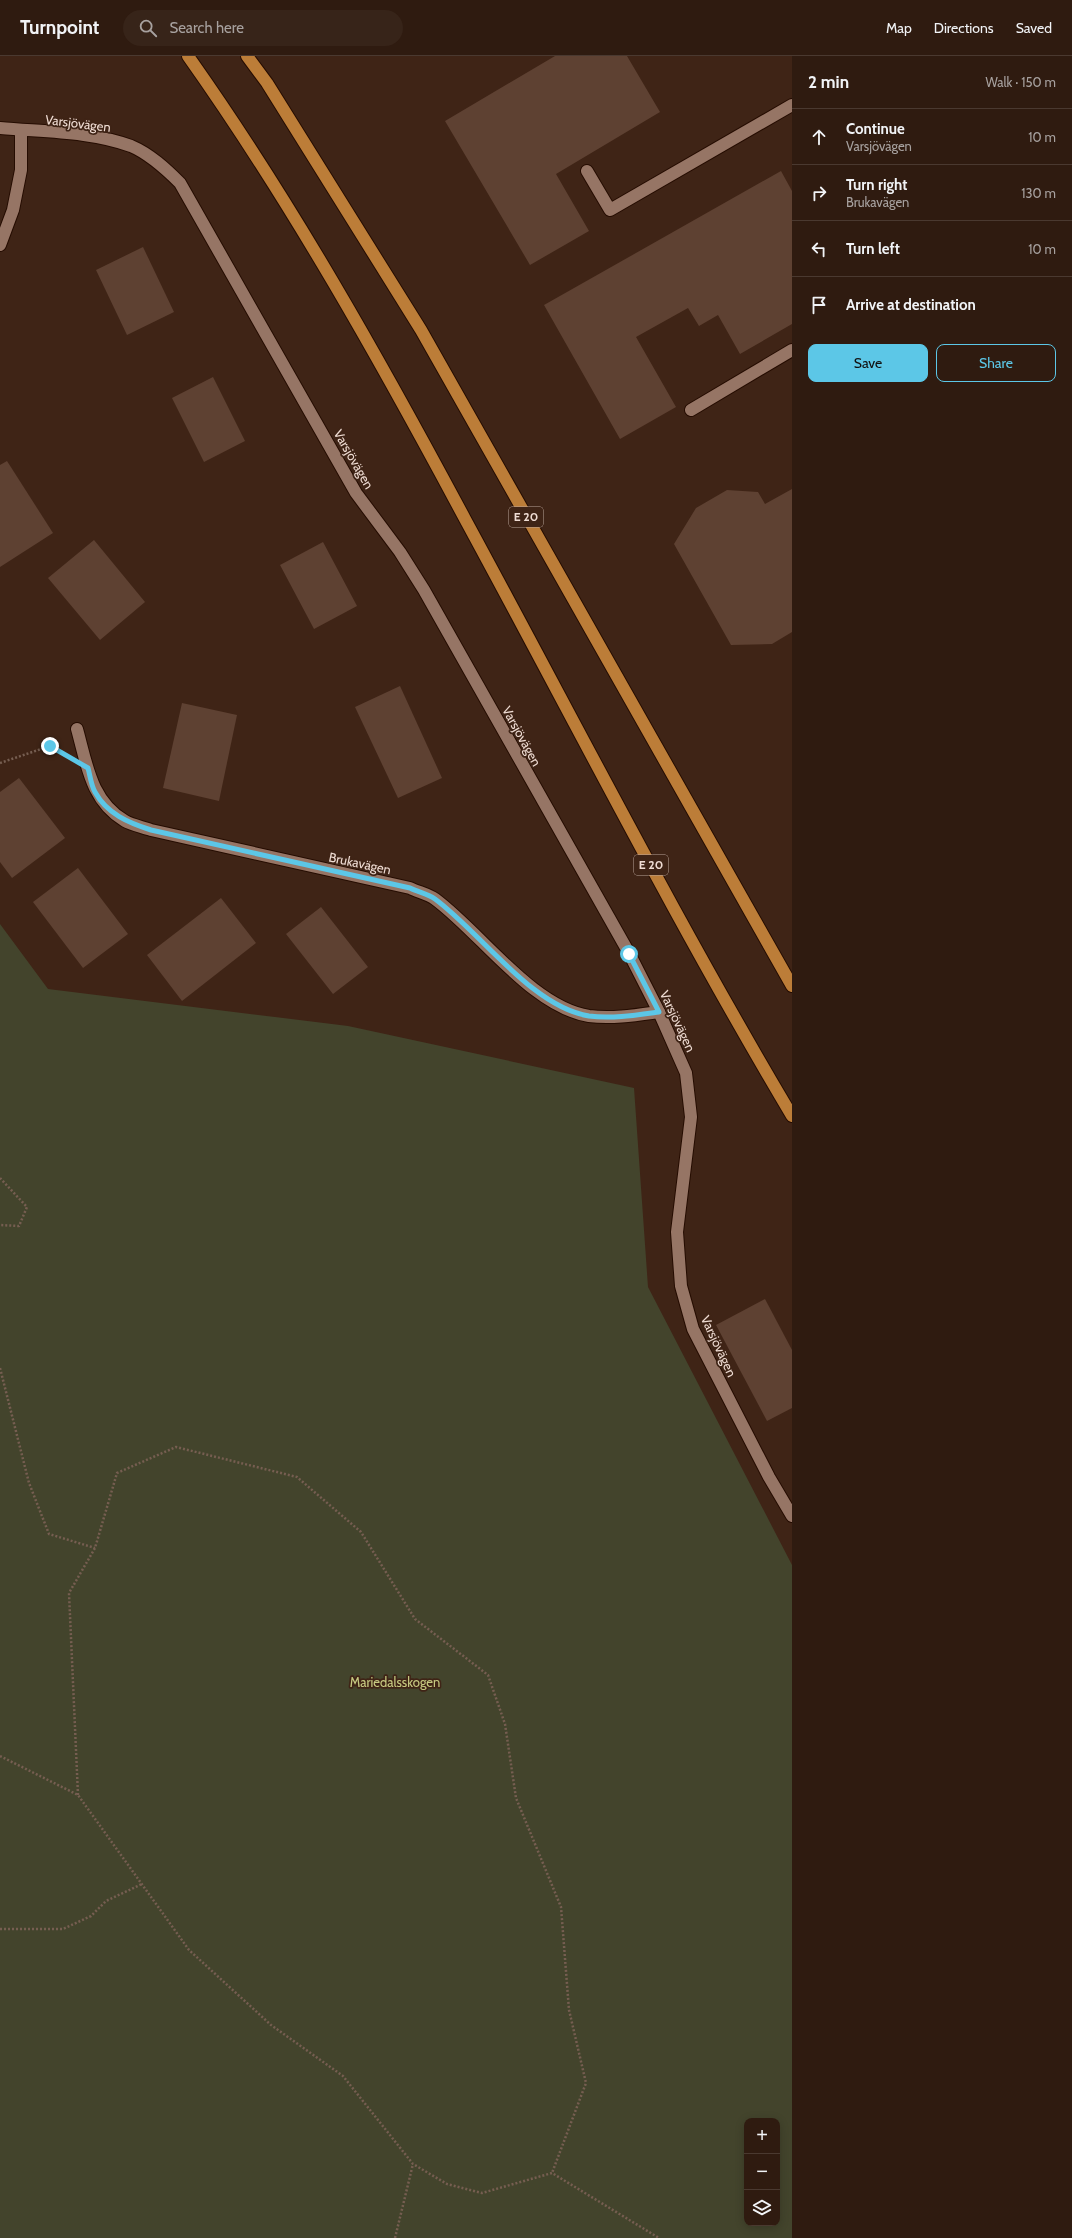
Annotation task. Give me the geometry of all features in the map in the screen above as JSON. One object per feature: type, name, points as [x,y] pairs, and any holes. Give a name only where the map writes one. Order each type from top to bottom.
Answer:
[{"type":"highway","name":"E 20","points":[[188,56],[220,101],[290,210],[388,374],[647,857],[750,1046],[792,1116]]},
{"type":"highway","name":"E 20","points":[[247,56],[271,90],[421,330],[792,986]]},
{"type":"street","points":[[587,171],[610,210],[792,105]]},
{"type":"street","name":"Varsjövägen","points":[[0,128],[89,136],[132,147],[163,166],[180,183],[356,493],[400,552],[424,590],[629,954],[659,1012],[686,1073],[690,1117],[677,1232],[681,1286],[693,1328],[769,1476],[792,1516]]},
{"type":"street","points":[[0,245],[13,210],[21,170],[21,130]]},
{"type":"street","points":[[691,410],[792,350]]},
{"type":"street","name":"Brukavägen","points":[[77,729],[95,792],[110,811],[126,822],[182,837],[410,888],[434,898],[534,990],[558,1004],[589,1016],[633,1016],[659,1012]]},
{"type":"path","points":[[0,763],[50,746],[88,768]]},
{"type":"path","points":[[0,1178],[27,1207],[18,1226],[0,1225]]},
{"type":"path","points":[[0,1368],[30,1483],[49,1534],[95,1548]]},
{"type":"path","points":[[78,1795],[69,1594],[95,1548],[117,1473],[176,1447],[296,1477],[361,1532],[415,1619],[488,1674],[505,1724],[516,1798],[562,1907],[569,2010],[586,2083],[552,2173]]},
{"type":"path","points":[[0,1756],[78,1795],[189,1950],[271,2025],[343,2076],[413,2164],[447,2184],[482,2193],[552,2173],[660,2238]]},
{"type":"path","points":[[0,1929],[63,1929],[91,1916],[106,1901],[142,1884]]},
{"type":"path","points":[[395,2238],[413,2164]]},
{"type":"green space","name":"Mariedalsskogen","points":[[0,924],[48,989],[348,1026],[634,1088],[648,1287],[792,1565],[792,2238],[0,2238]]},
{"type":"building","points":[[555,56],[627,56],[660,112],[556,174],[589,231],[530,265],[445,121]]},
{"type":"building","points":[[781,171],[792,191],[792,324],[740,354],[718,315],[699,326],[688,308],[636,337],[676,407],[620,439],[544,305]]},
{"type":"building","points":[[143,247],[174,312],[127,335],[96,270]]},
{"type":"building","points":[[213,377],[245,441],[204,462],[172,398]]},
{"type":"building","points":[[7,461],[53,533],[0,567],[0,465]]},
{"type":"building","points":[[792,489],[792,632],[772,644],[731,645],[674,544],[696,508],[727,490],[758,492],[765,504]]},
{"type":"building","points":[[94,540],[145,602],[100,640],[48,578]]},
{"type":"building","points":[[323,542],[357,606],[314,629],[280,565]]},
{"type":"building","points":[[400,686],[442,778],[398,798],[355,707]]},
{"type":"building","points":[[182,703],[237,715],[219,801],[163,788]]},
{"type":"building","points":[[19,778],[65,838],[12,878],[0,862],[0,792]]},
{"type":"building","points":[[78,868],[128,934],[83,968],[33,902]]},
{"type":"building","points":[[221,898],[256,943],[182,1001],[147,955]]},
{"type":"building","points":[[321,907],[368,967],[333,994],[286,934]]},
{"type":"building","points":[[765,1299],[792,1350],[792,1408],[767,1421],[716,1325]]},
{"type":"route","points":[[50,746],[88,768],[95,792],[110,811],[126,822],[151,830],[410,888],[434,898],[534,990],[558,1004],[589,1016],[633,1016],[659,1012],[629,954]]}]
